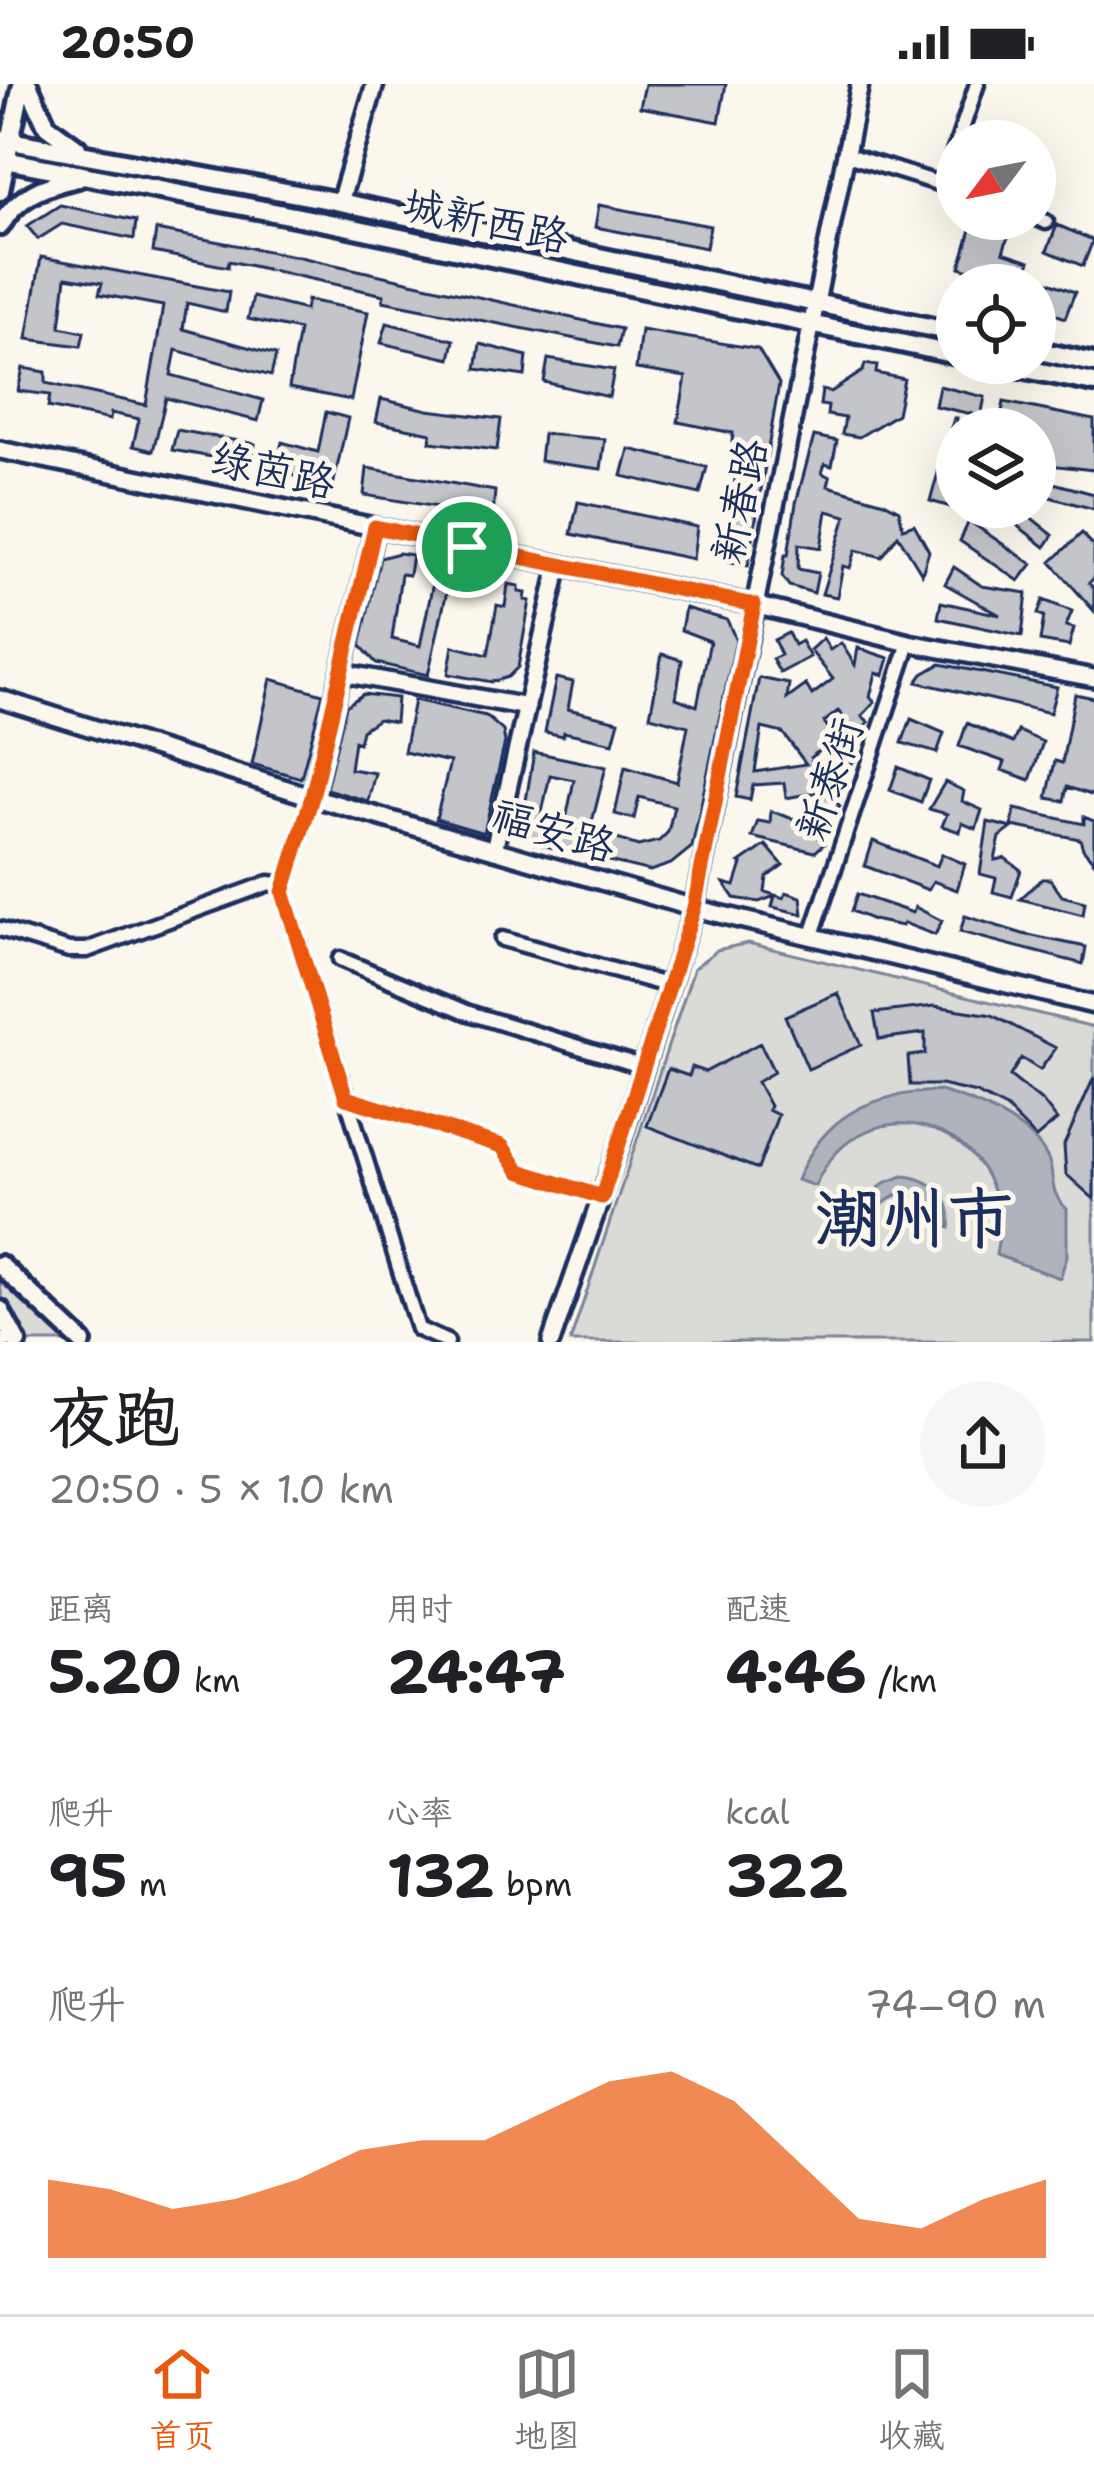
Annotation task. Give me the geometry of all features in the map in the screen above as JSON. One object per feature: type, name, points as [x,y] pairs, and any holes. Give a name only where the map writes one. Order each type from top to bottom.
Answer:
[{"type":"main road","points":[[0,191],[5,140],[25,84]]},
{"type":"main road","points":[[25,84],[47,126],[64,142],[94,156]]},
{"type":"main road","name":"城新西路","points":[[5,140],[340,202],[936,328]]},
{"type":"main road","name":"城新西路","points":[[3,160],[936,351]]},
{"type":"main road","points":[[0,226],[37,189],[87,176]]},
{"type":"main road","points":[[1056,355],[1094,363]]},
{"type":"main road","points":[[1056,375],[1094,383]]},
{"type":"main road","points":[[0,1265],[82,1342]]},
{"type":"main road","points":[[0,1310],[17,1342]]},
{"type":"street","points":[[340,202],[375,84]]},
{"type":"street","name":"新春路","points":[[551,1342],[694,908],[860,84]]},
{"type":"street","points":[[965,120],[977,84]]},
{"type":"street","points":[[847,155],[936,183]]},
{"type":"street","name":"绿茵路","points":[[0,450],[1094,678]]},
{"type":"street","points":[[375,527],[312,797],[283,892],[418,1329],[446,1342]]},
{"type":"street","points":[[494,850],[559,566]]},
{"type":"street","name":"新泰街","points":[[812,935],[909,643]]},
{"type":"street","points":[[343,673],[526,707]]},
{"type":"street","name":"福安路","points":[[0,699],[312,797],[694,908],[1094,1005]]},
{"type":"street","points":[[0,929],[69,950],[87,950],[269,883],[285,886]]},
{"type":"street","points":[[502,939],[670,986]]},
{"type":"street","points":[[340,959],[469,1013],[644,1067]]},
{"type":"street","points":[[346,1098],[502,1146],[519,1171],[602,1197]]},
{"type":"shaded area","points":[[748,943],[1094,1027],[1094,1342],[570,1342],[694,968],[717,950]]},
{"type":"shaded area","points":[[940,1091],[1014,1123],[1047,1157],[1056,1195],[1067,1209],[1067,1256],[1060,1278],[996,1255],[998,1211],[986,1174],[963,1147],[934,1130],[901,1124],[868,1131],[838,1151],[815,1186],[797,1180],[821,1139],[853,1111],[893,1096]]},
{"type":"shaded area","points":[[903,1176],[938,1191],[948,1207],[950,1228],[935,1223],[932,1207],[915,1194],[902,1194],[883,1204],[868,1199],[884,1183]]},
{"type":"shaded area","points":[[0,1278],[73,1342],[29,1342],[2,1305]]},
{"type":"building","points":[[645,84],[726,84],[719,122],[640,107]]},
{"type":"building","points":[[60,205],[136,221],[134,239],[62,224],[38,239],[27,226]]},
{"type":"building","points":[[599,205],[710,226],[706,248],[595,227]]},
{"type":"building","points":[[1056,228],[1093,240],[1083,266],[1047,251],[1051,240],[1056,240]]},
{"type":"building","points":[[156,230],[621,329],[617,347],[383,301],[384,295],[229,261],[228,267],[153,252]]},
{"type":"building","points":[[968,240],[1007,240],[1003,252],[1030,261],[1029,264],[961,264]]},
{"type":"building","points":[[41,257],[229,292],[226,312],[187,303],[183,329],[276,355],[271,376],[176,350],[171,375],[263,400],[258,421],[166,398],[153,451],[133,446],[139,419],[111,413],[110,420],[48,407],[50,395],[18,391],[23,368],[46,372],[46,383],[146,405],[157,343],[163,306],[99,294],[102,283],[66,277],[60,327],[84,332],[81,346],[27,339]]},
{"type":"building","points":[[1056,285],[1075,292],[1065,318],[1056,314]]},
{"type":"building","points":[[253,297],[305,310],[307,300],[368,312],[351,400],[289,388],[299,330],[248,319]]},
{"type":"building","points":[[387,323],[454,340],[450,359],[381,343]]},
{"type":"building","points":[[641,330],[758,349],[779,384],[748,566],[724,560],[740,442],[732,441],[733,433],[678,422],[686,377],[636,369]]},
{"type":"building","points":[[480,344],[527,356],[525,376],[476,369]]},
{"type":"building","points":[[548,359],[614,370],[609,397],[544,382]]},
{"type":"building","points":[[865,364],[877,366],[876,373],[904,379],[897,414],[859,437],[842,434],[845,418],[827,415],[828,406],[820,405],[822,390],[831,392],[863,371]]},
{"type":"building","points":[[939,386],[985,397],[983,408],[935,406]]},
{"type":"building","points":[[381,399],[501,419],[497,450],[430,442],[431,433],[376,422]]},
{"type":"building","points":[[1004,402],[1034,408],[1003,408]]},
{"type":"building","points":[[326,412],[348,418],[333,486],[275,471],[282,442],[318,452]]},
{"type":"building","points":[[1056,412],[1094,420],[1094,470],[1056,466]]},
{"type":"building","points":[[177,430],[255,444],[252,464],[172,450]]},
{"type":"building","points":[[543,434],[605,439],[601,469],[540,461]]},
{"type":"building","points":[[814,436],[837,441],[832,466],[825,464],[822,473],[830,477],[828,486],[899,510],[903,528],[914,524],[929,551],[922,574],[898,535],[882,557],[856,550],[850,568],[843,566],[837,597],[822,594],[846,516],[827,511],[821,548],[799,544],[798,569],[818,573],[814,593],[789,586],[782,576],[785,555]]},
{"type":"building","points":[[629,449],[707,467],[700,494],[622,476]]},
{"type":"building","points":[[367,468],[495,491],[493,516],[364,495]]},
{"type":"building","points":[[1056,484],[1094,494],[1094,509],[1056,499]]},
{"type":"building","points":[[578,502],[697,527],[693,559],[571,534]]},
{"type":"building","points":[[966,528],[979,528],[1032,564],[1019,581],[960,541]]},
{"type":"building","points":[[1021,528],[1044,528],[1053,535],[1045,547]]},
{"type":"building","points":[[1082,533],[1094,547],[1094,578],[1089,583],[1094,589],[1094,611],[1051,562]]},
{"type":"building","points":[[412,555],[409,575],[401,574],[392,639],[420,646],[435,573],[428,572],[431,555],[454,560],[428,675],[376,663],[360,645],[380,558]]},
{"type":"building","points":[[954,567],[982,586],[1027,593],[1022,636],[938,618],[941,602],[1000,615],[945,584]]},
{"type":"building","points":[[508,584],[519,586],[530,601],[518,667],[508,677],[492,682],[448,674],[453,646],[488,655],[497,605],[505,607]]},
{"type":"building","points":[[1043,600],[1072,611],[1066,626],[1074,628],[1069,646],[1040,641],[1044,616],[1038,614]]},
{"type":"building","points":[[685,608],[727,620],[736,640],[692,847],[671,864],[650,871],[533,843],[522,825],[534,752],[606,767],[590,830],[638,846],[659,841],[668,832],[674,806],[639,797],[634,819],[615,814],[625,767],[677,782],[688,726],[650,716],[662,654],[682,660],[676,698],[697,706],[710,641],[681,630]],"holes":[[[550,775],[574,780],[563,834],[545,829],[540,822]]]},
{"type":"building","points":[[788,633],[794,645],[801,641],[810,657],[780,673],[772,659],[781,655],[774,640]]},
{"type":"building","points":[[823,638],[830,650],[841,643],[855,665],[858,648],[889,658],[884,675],[876,673],[870,697],[875,702],[862,716],[869,722],[858,732],[838,711],[824,722],[838,741],[849,729],[861,740],[848,754],[854,761],[843,770],[823,748],[811,757],[814,774],[824,786],[835,774],[848,784],[833,799],[840,806],[826,818],[831,823],[818,837],[824,844],[815,852],[752,837],[758,821],[770,823],[771,811],[796,820],[802,815],[808,824],[822,809],[817,802],[830,790],[786,798],[784,783],[753,785],[750,800],[736,797],[759,678],[789,684],[787,699],[806,685],[812,695],[833,679],[810,650]],"holes":[[[762,728],[783,733],[806,764],[755,772]]]},
{"type":"building","points":[[940,664],[1057,687],[1050,713],[917,682]]},
{"type":"building","points":[[556,678],[573,682],[568,709],[619,721],[613,743],[545,732]]},
{"type":"building","points":[[271,679],[323,694],[301,778],[252,764]]},
{"type":"building","points":[[363,694],[397,698],[395,722],[378,719],[362,730],[359,743],[354,741],[350,769],[375,773],[368,801],[326,789],[346,706]]},
{"type":"building","points":[[1075,694],[1094,698],[1094,796],[1067,787],[1064,801],[1047,798],[1055,761],[1062,763]]},
{"type":"building","points":[[414,700],[486,716],[503,731],[505,742],[484,833],[436,819],[450,762],[404,752]]},
{"type":"building","points":[[911,719],[944,733],[937,753],[902,743]]},
{"type":"building","points":[[967,723],[1013,743],[1018,731],[1043,742],[1030,780],[1002,770],[1005,762],[959,746]]},
{"type":"building","points":[[898,767],[929,780],[921,802],[890,790]]},
{"type":"building","points":[[945,782],[964,791],[962,801],[982,810],[976,829],[962,823],[960,832],[942,826],[947,814],[929,809]]},
{"type":"building","points":[[1015,809],[1084,824],[1084,817],[1094,821],[1094,862],[1080,839],[1012,826]]},
{"type":"building","points":[[988,822],[1012,828],[1000,837],[995,860],[1005,858],[1021,870],[1012,897],[993,892],[996,878],[980,874]]},
{"type":"building","points":[[873,841],[937,866],[942,854],[965,864],[957,890],[933,881],[928,890],[865,866]]},
{"type":"building","points":[[766,845],[783,865],[767,877],[765,892],[801,897],[803,914],[772,907],[775,896],[759,902],[734,898],[724,883],[735,886],[740,863]]},
{"type":"building","points":[[1042,879],[1050,879],[1062,896],[1085,902],[1083,915],[1020,899]]},
{"type":"building","points":[[857,894],[913,913],[915,907],[942,921],[935,935],[904,923],[873,920],[851,911]]},
{"type":"building","points":[[965,916],[1086,947],[1083,964],[960,932]]},
{"type":"building","points":[[838,993],[861,1045],[808,1069],[785,1016]]},
{"type":"building","points":[[935,1006],[992,1015],[1056,1048],[1040,1070],[1021,1058],[1010,1076],[1057,1120],[1036,1138],[1006,1108],[976,1093],[941,1085],[910,1085],[908,1056],[925,1054],[925,1033],[879,1039],[874,1013]]},
{"type":"building","points":[[760,1043],[774,1072],[757,1082],[768,1110],[778,1115],[758,1169],[647,1126],[668,1069],[689,1076],[692,1067],[705,1072]]},
{"type":"building","points":[[1094,1077],[1094,1199],[1066,1174],[1064,1145]]},
{"type":"district","name":"潮州市","points":[[914,1218]]},
{"type":"route","points":[[375,527],[467,547],[754,605],[694,908],[602,1197],[519,1171],[502,1146],[346,1098],[283,892],[312,797],[375,527]]}]
